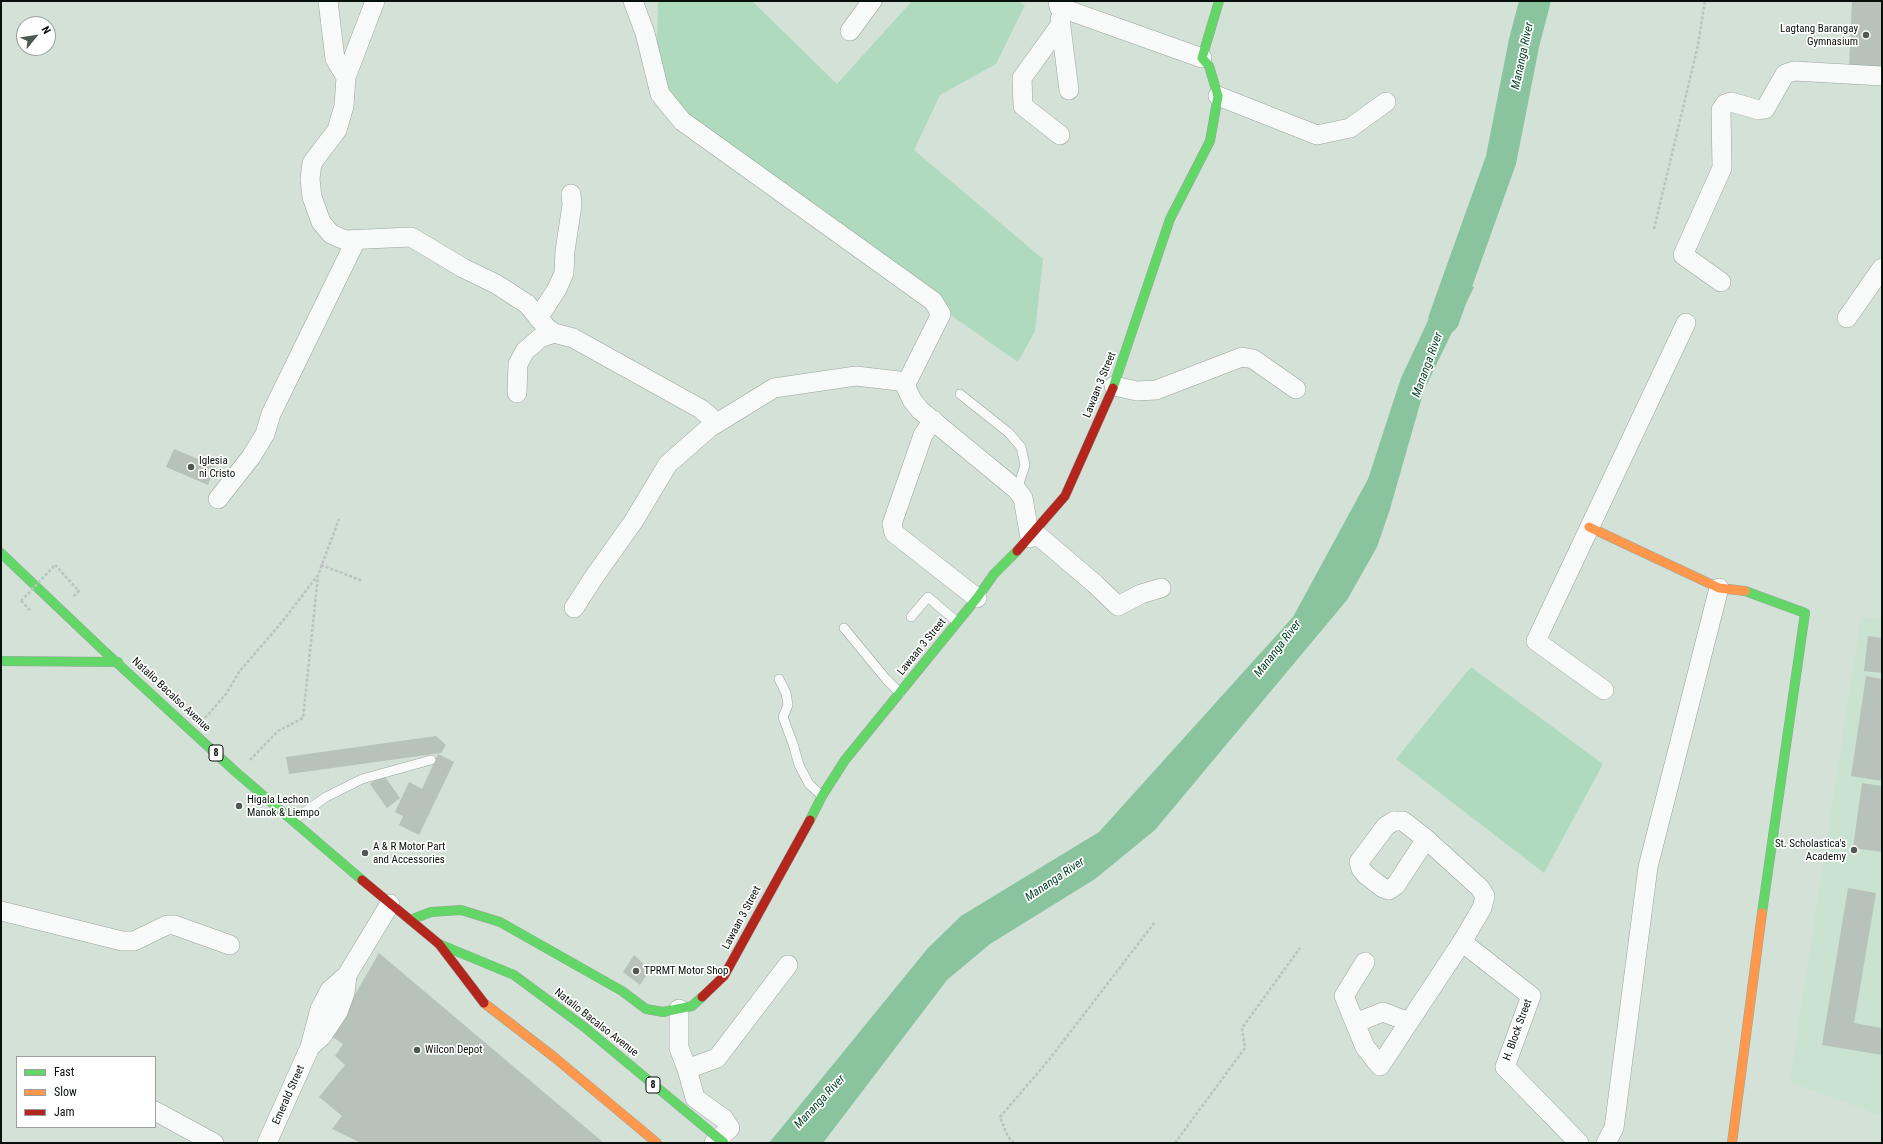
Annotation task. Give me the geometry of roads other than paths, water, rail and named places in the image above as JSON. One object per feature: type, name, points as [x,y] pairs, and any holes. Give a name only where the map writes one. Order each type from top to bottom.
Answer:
[{"type":"street","points":[[328,1],[335,59],[346,77]]},
{"type":"street","points":[[375,1],[346,77],[344,106],[337,130],[312,164],[310,179],[312,197],[321,222],[331,234],[345,240],[411,237],[463,268],[496,284],[528,304],[538,318],[554,333],[572,338],[701,409],[717,423]]},
{"type":"street","points":[[633,1],[646,33],[660,94],[682,121],[933,301],[941,314],[907,382],[906,387],[912,400],[933,420],[1017,490],[1024,498],[1032,535],[1095,584],[1118,606],[1141,594],[1161,588]]},
{"type":"street","points":[[850,32],[872,1]]},
{"type":"street","points":[[1060,11],[1202,58],[1218,1]]},
{"type":"street","points":[[1060,11],[1069,90]]},
{"type":"street","points":[[1060,11],[1022,78],[1023,106],[1060,135]]},
{"type":"street","name":"Lawaan 3 Street","points":[[410,920],[431,912],[461,910],[500,922],[622,991],[646,1009],[663,1012],[692,1006],[724,976],[776,879],[817,808],[822,796],[845,760],[958,622],[994,574],[1032,535],[1065,496],[1114,386],[1170,219],[1210,141],[1218,96],[1209,66],[1202,58]]},
{"type":"street","points":[[1721,282],[1683,255],[1722,168],[1721,110],[1725,104],[1731,102],[1758,110],[1765,109],[1785,74],[1794,70],[1882,76]]},
{"type":"street","points":[[1218,96],[1317,135],[1350,128],[1386,102]]},
{"type":"street","points":[[538,318],[557,289],[564,273],[565,251],[572,205],[571,194]]},
{"type":"street","points":[[218,499],[251,458],[265,434],[271,414],[356,240]]},
{"type":"street","points":[[1847,318],[1882,268]]},
{"type":"street","points":[[1604,690],[1536,641],[1686,323]]},
{"type":"street","points":[[517,393],[518,364],[525,351],[540,338],[554,333]]},
{"type":"street","points":[[1114,386],[1137,391],[1156,390],[1242,357],[1253,359],[1296,389]]},
{"type":"street","points":[[574,608],[633,522],[668,464],[709,428],[774,388],[856,376],[907,382]]},
{"type":"street","points":[[933,420],[924,435],[892,524],[894,533],[977,598]]},
{"type":"street","points":[[1589,527],[1719,588],[1749,591],[1805,613],[1747,1020],[1732,1143]]},
{"type":"street","name":"Natalio Bacalso Avenue","points":[[1,552],[103,650],[118,662],[237,773],[439,944],[487,1006],[554,1057],[657,1143]]},
{"type":"street","points":[[1606,1143],[1614,1128],[1648,867],[1719,588]]},
{"type":"street","points":[[1,661],[118,662]]},
{"type":"street","points":[[1365,962],[1344,996],[1366,1047],[1380,1066],[1462,942],[1482,908],[1485,896],[1480,888],[1426,839]]},
{"type":"street","name":"Emerald Street","points":[[267,1143],[310,1047],[322,1036],[338,1012],[345,993],[347,975],[390,904]]},
{"type":"street","points":[[1,911],[128,942],[134,941],[160,926],[174,925],[230,945]]},
{"type":"street","name":"H. Block Street","points":[[1462,942],[1532,996],[1505,1068],[1579,1143]]},
{"type":"street","name":"Natalio Bacalso Avenue","points":[[439,944],[514,975],[582,1026],[724,1143]]},
{"type":"street","points":[[687,1069],[717,1058],[788,965]]},
{"type":"street","points":[[678,1009],[679,1048],[687,1069],[695,1098],[724,1119],[730,1128],[714,1143]]},
{"type":"street","points":[[1355,1023],[1383,1012],[1409,1022]]},
{"type":"street","points":[[156,1112],[214,1143]]},
{"type":"lane","points":[[960,394],[1009,433],[1021,447],[1025,465],[1017,490]]},
{"type":"lane","points":[[911,617],[928,597],[958,622]]},
{"type":"lane","points":[[844,628],[886,679],[900,693]]},
{"type":"lane","points":[[779,679],[786,693],[788,705],[783,717],[799,765],[806,780],[822,796]]},
{"type":"lane","points":[[293,820],[326,797],[362,779],[431,760]]},
{"type":"water","points":[[1449,276],[1474,287],[1424,390],[1390,509],[1377,547],[1347,600],[1155,830],[1095,879],[990,944],[947,980],[823,1143],[769,1143],[928,948],[961,916],[1099,832],[1293,617],[1368,479],[1401,378]]},
{"type":"waterway","name":"Mananga River","points":[[1444,319],[1501,160],[1524,43],[1535,1]]},
{"type":"place","name":"Lagtang Barangay Gymnasium","points":[[1866,35]]},
{"type":"place","name":"Iglesia ni Cristo","points":[[191,467]]},
{"type":"place","name":"Higala Lechon Manok & Liempo","points":[[239,806]]},
{"type":"place","name":"St. Scholastica's Academy","points":[[1854,850]]},
{"type":"place","name":"A & R Motor Part and Accessories","points":[[365,853]]},
{"type":"place","name":"TPRMT Motor Shop","points":[[636,971]]},
{"type":"place","name":"Wilcon Depot","points":[[417,1050]]}]
